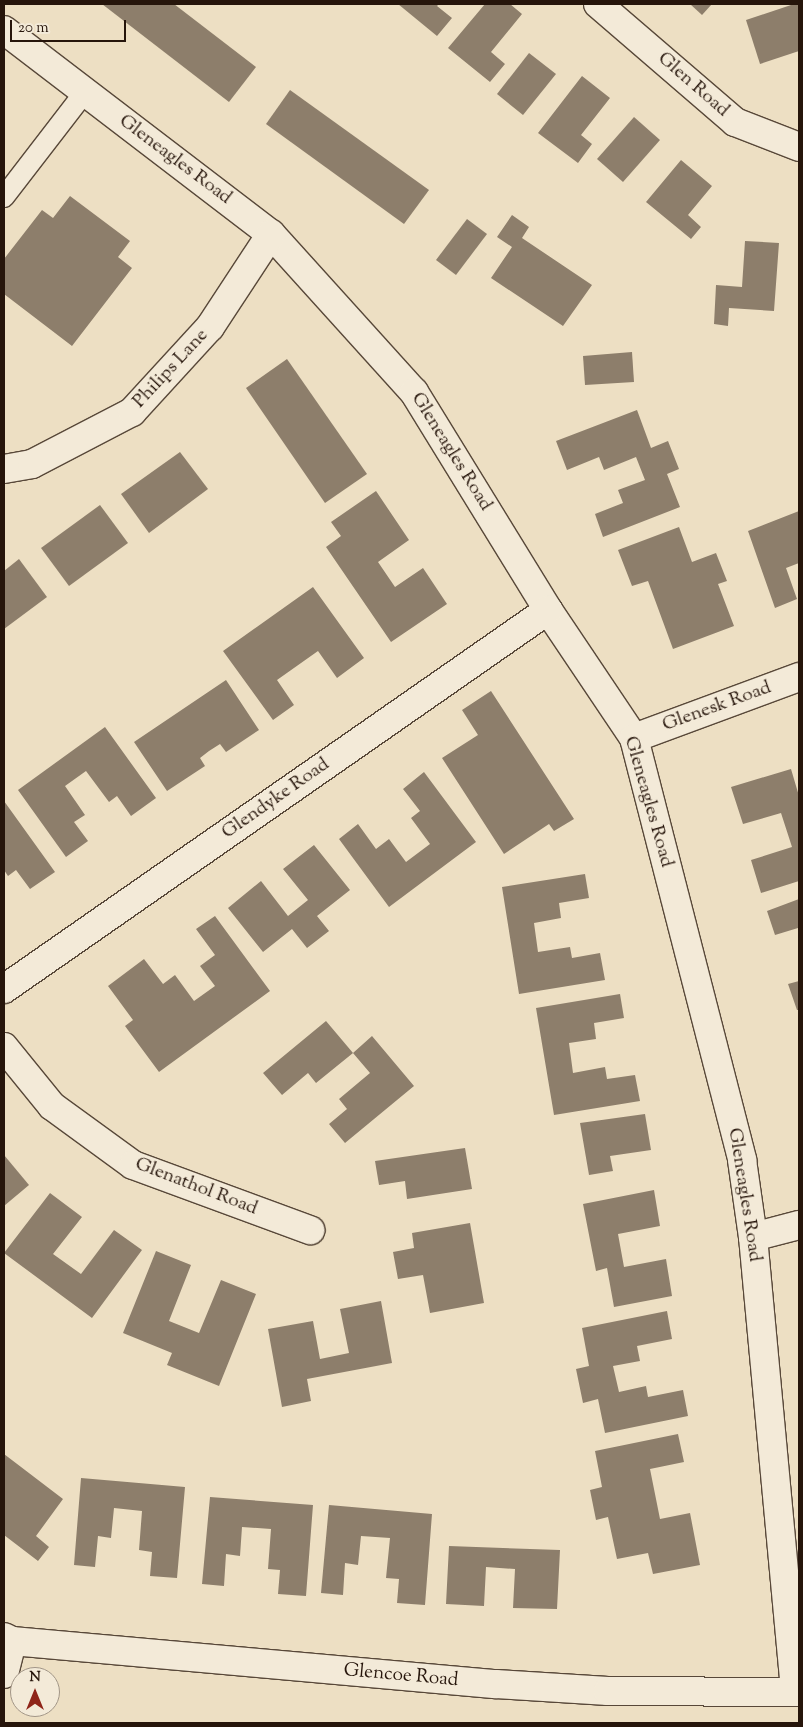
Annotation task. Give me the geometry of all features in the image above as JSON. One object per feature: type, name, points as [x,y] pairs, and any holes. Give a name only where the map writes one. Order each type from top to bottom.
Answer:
[{"type":"street","name":"Glen Road","points":[[598,4],[735,122],[799,147]]},
{"type":"street","name":"Gleneagles Road","points":[[5,33],[272,234],[414,392],[548,610],[634,738],[742,1160],[753,1237],[797,1692]]},
{"type":"street","name":"Philips Lane","points":[[4,468],[32,464],[132,412],[210,327],[272,234]]},
{"type":"street","name":"Glendyke Road","points":[[4,989],[548,610]]},
{"type":"street","name":"Glenesk Road","points":[[634,738],[799,677]]},
{"type":"street","name":"Glenathol Road","points":[[4,1047],[52,1106],[133,1165],[310,1230]]},
{"type":"street","points":[[753,1237],[799,1225]]},
{"type":"street","points":[[4,1674],[8,1639]]},
{"type":"street","name":"Glencoe Road","points":[[8,1639],[524,1686],[608,1691],[797,1692]]},
{"type":"lane","points":[[4,197],[85,92]]},
{"type":"building","points":[[102,4],[174,4],[256,67],[229,102]]},
{"type":"building","points":[[398,4],[439,4],[437,6],[452,18],[437,36]]},
{"type":"building","points":[[485,4],[510,4],[522,14],[491,52],[505,64],[490,82],[448,48]]},
{"type":"building","points":[[690,4],[712,4],[702,15]]},
{"type":"building","points":[[799,4],[799,51],[760,64],[746,20]]},
{"type":"building","points":[[529,53],[556,74],[523,115],[497,94]]},
{"type":"building","points":[[582,76],[610,98],[581,135],[592,144],[578,163],[538,133]]},
{"type":"building","points":[[290,90],[429,190],[404,224],[266,124]]},
{"type":"building","points":[[634,117],[660,140],[623,182],[597,159]]},
{"type":"building","points":[[681,160],[712,186],[688,215],[701,227],[691,239],[646,202]]},
{"type":"building","points":[[70,196],[130,241],[118,257],[132,268],[72,346],[4,294],[4,259],[42,210],[53,218]]},
{"type":"building","points":[[512,215],[529,227],[522,238],[592,285],[563,326],[491,278],[512,247],[497,237]]},
{"type":"building","points":[[467,219],[487,234],[456,275],[436,260]]},
{"type":"building","points":[[745,241],[779,243],[774,311],[729,308],[728,326],[714,324],[716,285],[742,287]]},
{"type":"building","points":[[632,352],[634,382],[585,385],[583,356]]},
{"type":"building","points":[[287,359],[367,474],[325,503],[246,388]]},
{"type":"building","points":[[637,410],[651,448],[668,441],[679,469],[667,474],[680,507],[603,537],[595,514],[623,503],[618,490],[645,480],[636,457],[604,470],[599,457],[567,470],[556,441]]},
{"type":"building","points":[[180,452],[208,489],[149,533],[121,494]]},
{"type":"building","points":[[376,491],[409,540],[378,562],[395,587],[423,568],[447,604],[391,642],[326,547],[341,536],[331,522]]},
{"type":"building","points":[[100,505],[128,543],[69,586],[41,548]]},
{"type":"building","points":[[799,511],[799,563],[786,568],[797,599],[775,608],[748,531]]},
{"type":"building","points":[[679,527],[692,562],[716,553],[727,581],[718,584],[734,626],[673,649],[648,581],[632,586],[618,550]]},
{"type":"building","points":[[19,559],[47,597],[4,629],[4,571]]},
{"type":"building","points":[[313,587],[364,658],[337,678],[318,651],[277,680],[294,705],[273,720],[223,651]]},
{"type":"building","points":[[226,680],[259,730],[226,752],[220,744],[209,751],[200,758],[205,766],[167,791],[134,742]]},
{"type":"building","points":[[491,691],[574,819],[554,831],[549,824],[504,854],[442,758],[478,735],[462,710]]},
{"type":"building","points":[[105,727],[156,798],[131,816],[117,796],[109,802],[86,771],[65,786],[85,815],[74,822],[88,841],[66,857],[18,790]]},
{"type":"building","points":[[791,769],[799,796],[799,881],[761,893],[751,860],[792,847],[781,813],[743,824],[731,787]]},
{"type":"building","points":[[424,772],[476,842],[389,907],[339,839],[358,824],[376,849],[389,839],[406,862],[430,844],[411,818],[420,811],[403,789]]},
{"type":"building","points":[[4,801],[55,872],[30,889],[16,870],[8,876],[4,870]]},
{"type":"building","points":[[314,845],[350,890],[317,916],[329,931],[307,948],[292,929],[263,952],[228,908],[261,881],[288,916],[308,900],[283,869]]},
{"type":"building","points":[[585,874],[589,898],[559,903],[561,918],[534,923],[538,952],[570,947],[572,958],[600,953],[605,980],[519,994],[502,887]]},
{"type":"building","points":[[799,899],[799,932],[798,928],[775,935],[767,911]]},
{"type":"building","points":[[215,916],[270,991],[159,1072],[125,1026],[133,1020],[108,986],[144,959],[163,984],[175,975],[194,1001],[215,986],[200,966],[215,955],[196,929]]},
{"type":"building","points":[[799,981],[799,1010],[797,1010],[788,984]]},
{"type":"building","points":[[620,994],[624,1018],[594,1023],[596,1039],[569,1043],[573,1073],[605,1067],[607,1079],[635,1075],[640,1101],[554,1115],[536,1008]]},
{"type":"building","points":[[326,1021],[353,1053],[316,1083],[308,1073],[282,1095],[263,1073]]},
{"type":"building","points":[[372,1036],[414,1086],[345,1143],[329,1124],[347,1109],[339,1099],[370,1073],[353,1053]]},
{"type":"building","points":[[645,1114],[651,1150],[610,1156],[613,1171],[589,1175],[580,1123]]},
{"type":"building","points":[[465,1148],[472,1189],[407,1199],[405,1181],[379,1185],[375,1161]]},
{"type":"building","points":[[4,1155],[29,1185],[4,1206]]},
{"type":"building","points":[[654,1190],[660,1226],[618,1234],[624,1267],[666,1259],[672,1296],[614,1307],[607,1268],[596,1271],[583,1204]]},
{"type":"building","points":[[50,1193],[82,1217],[53,1254],[81,1274],[114,1230],[142,1250],[92,1318],[4,1253]]},
{"type":"building","points":[[470,1223],[484,1303],[430,1313],[423,1275],[398,1279],[393,1252],[414,1248],[412,1233]]},
{"type":"building","points":[[156,1251],[191,1265],[169,1321],[199,1333],[221,1280],[256,1294],[219,1386],[167,1365],[172,1353],[123,1333]]},
{"type":"building","points":[[381,1301],[392,1363],[307,1379],[311,1401],[282,1407],[268,1329],[313,1321],[320,1359],[349,1353],[340,1309]]},
{"type":"building","points":[[667,1311],[672,1339],[637,1346],[640,1361],[613,1366],[619,1392],[646,1386],[648,1397],[683,1390],[688,1416],[605,1433],[598,1399],[583,1403],[576,1369],[589,1366],[582,1328]]},
{"type":"building","points":[[678,1434],[684,1462],[650,1469],[660,1519],[690,1513],[700,1565],[653,1574],[648,1553],[617,1559],[608,1517],[596,1520],[590,1490],[602,1487],[595,1451]]},
{"type":"building","points":[[4,1454],[63,1499],[36,1536],[49,1547],[38,1561],[4,1535]]},
{"type":"building","points":[[81,1478],[185,1487],[177,1578],[150,1576],[152,1552],[139,1550],[142,1511],[114,1508],[111,1538],[98,1536],[95,1567],[74,1565]]},
{"type":"building","points":[[210,1497],[313,1505],[306,1596],[278,1594],[280,1570],[268,1569],[271,1529],[242,1527],[240,1556],[226,1554],[224,1586],[202,1584]]},
{"type":"building","points":[[329,1505],[432,1514],[425,1605],[397,1603],[399,1579],[386,1578],[390,1538],[361,1536],[358,1565],[345,1563],[343,1595],[321,1593]]},
{"type":"building","points":[[449,1546],[560,1550],[557,1609],[513,1608],[515,1569],[486,1567],[484,1606],[446,1604]]}]
